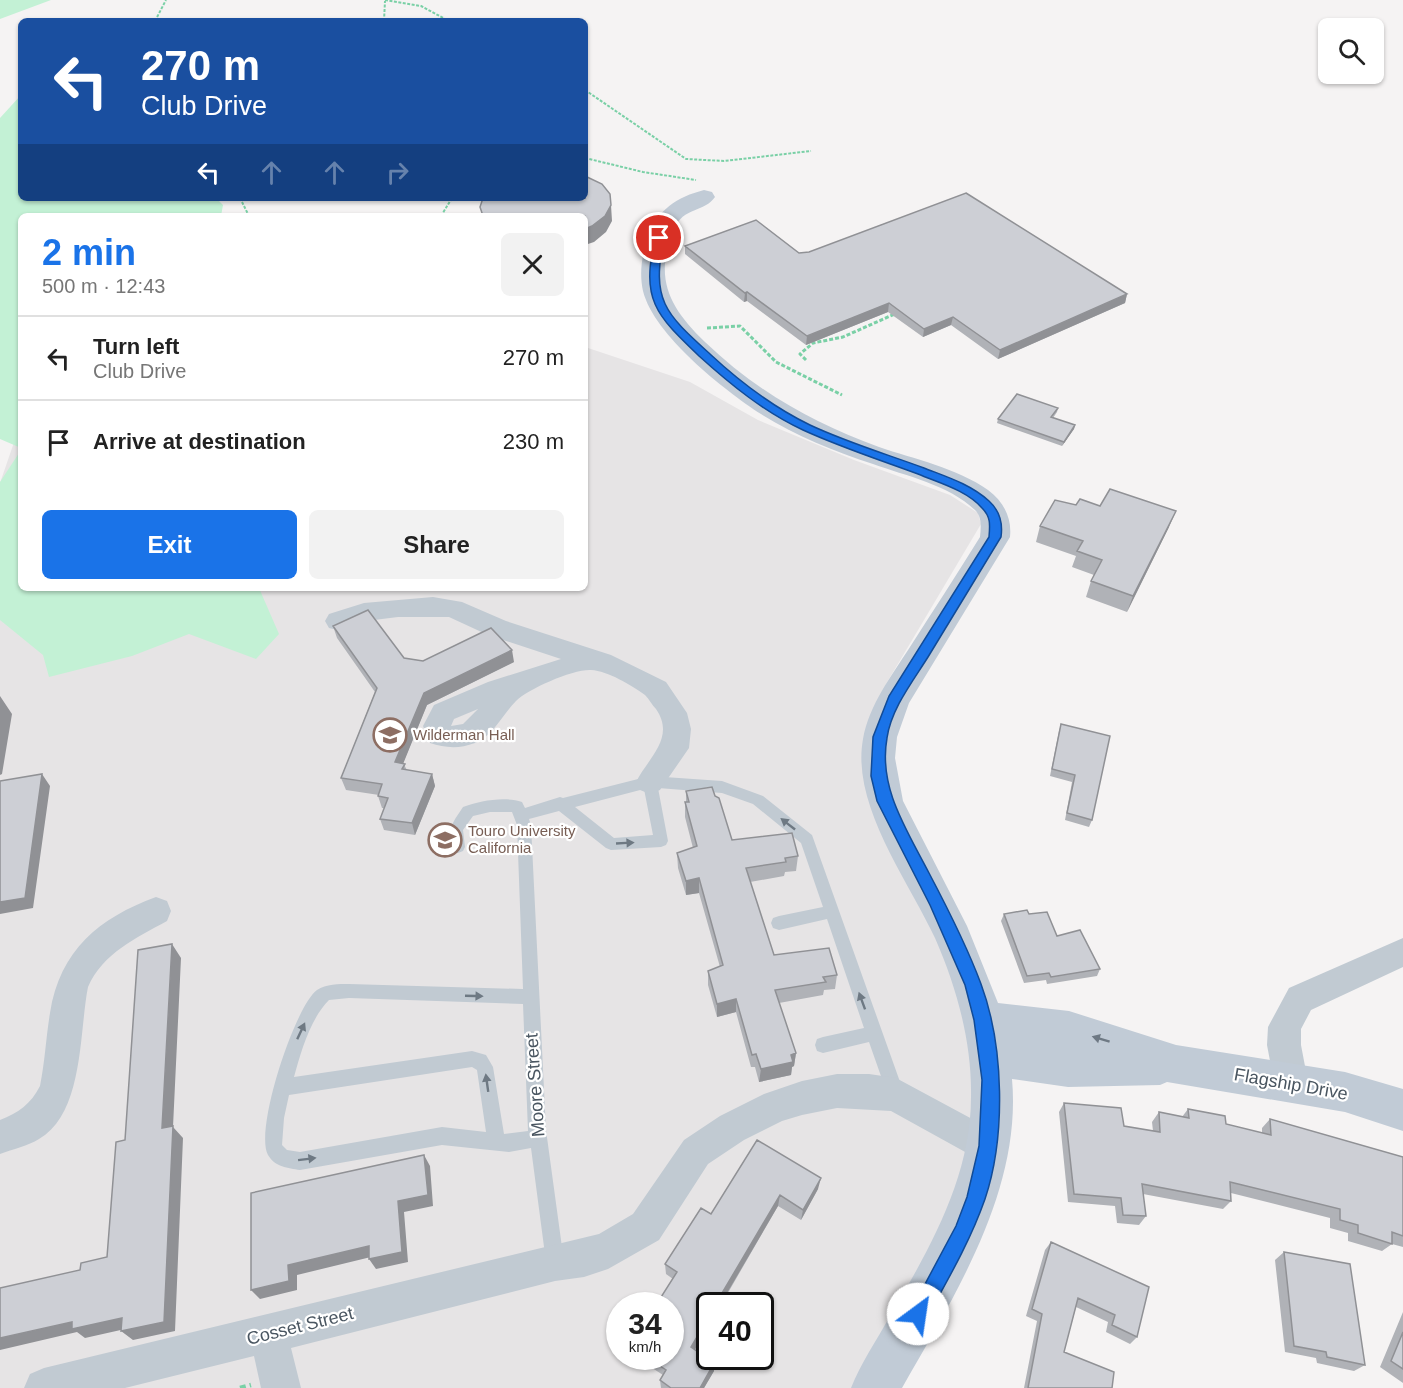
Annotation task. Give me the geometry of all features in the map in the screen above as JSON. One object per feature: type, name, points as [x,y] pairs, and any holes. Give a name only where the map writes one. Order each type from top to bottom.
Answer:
[{"type":"street","points":[[701,189],[678,206],[662,231],[655,255],[654,284],[657,302],[671,324],[738,386],[782,415],[842,442],[961,487],[986,504],[997,522],[992,542],[894,700],[880,737],[878,758],[885,801],[964,961],[986,1038],[991,1110],[988,1146],[976,1197],[963,1232],[938,1280],[875,1388]]},
{"type":"street","points":[[338,621],[364,612],[398,608],[433,606],[453,608],[497,628],[561,647],[588,660],[603,662],[628,673],[656,689],[673,713],[677,729],[675,748],[650,782]]},
{"type":"street","points":[[525,682],[588,660]]},
{"type":"street","points":[[0,1137],[32,1124],[49,1108],[58,1088],[73,982],[82,963],[92,952],[117,933],[156,911]]},
{"type":"street","points":[[1291,1082],[1284,1045],[1285,1027],[1300,999],[1403,952]]},
{"type":"street","name":"Flagship Drive","points":[[986,1038],[1068,1067],[1176,1065],[1345,1092],[1403,1110]]},
{"type":"street","points":[[555,1262],[584,1258],[608,1250],[646,1227],[696,1152],[732,1128],[776,1106],[802,1098],[837,1091],[869,1091],[896,1095],[988,1146]]},
{"type":"street","name":"Cosset Street","points":[[44,1388],[555,1262]]},
{"type":"street","points":[[269,1334],[281,1388]]},
{"type":"lane","points":[[560,803],[611,844],[661,841],[650,782]]},
{"type":"lane","points":[[458,847],[456,829],[468,811],[490,806],[517,806],[520,815],[650,782],[722,787],[758,800],[807,839],[830,912],[896,1095]]},
{"type":"lane","name":"Moore Street","points":[[520,815],[524,825],[538,1138],[555,1262]]},
{"type":"lane","points":[[779,923],[830,912]]},
{"type":"lane","points":[[530,997],[348,991],[324,994],[313,1005],[295,1044],[272,1131],[274,1148],[283,1158],[300,1161],[442,1136],[509,1143],[538,1138]]},
{"type":"lane","points":[[823,1045],[874,1033]]},
{"type":"lane","points":[[284,1087],[472,1059],[480,1061],[485,1067],[496,1141]]},
{"type":"path","points":[[157,18],[166,0]]},
{"type":"path","points":[[384,18],[385,0],[421,6],[443,18]]},
{"type":"path","points":[[588,92],[686,159],[724,161],[811,151]]},
{"type":"path","points":[[588,159],[701,189]]},
{"type":"path","points":[[806,360],[800,354],[805,348],[830,336],[843,337],[851,331],[864,328],[902,309]]},
{"type":"path","points":[[684,335],[715,326],[740,326],[776,362],[842,395]]},
{"type":"shaded area","name":"Touro University California","points":[[588,348],[690,382],[758,420],[854,460],[950,495],[978,513],[981,524],[886,684],[864,764],[942,937],[975,1049],[969,1174],[862,1388],[0,1388],[0,483],[18,431],[18,591],[588,591]]},
{"type":"green space","points":[[0,0],[51,0],[0,19]]},
{"type":"green space","points":[[18,98],[18,201],[219,201],[223,205],[222,213],[18,213],[18,447],[0,439],[0,118]]},
{"type":"green space","points":[[18,455],[18,591],[260,591],[279,634],[256,659],[189,634],[132,656],[49,677],[43,655],[0,620],[0,482]]},
{"type":"building","points":[[588,177],[602,184],[610,194],[611,205],[605,216],[588,228],[588,213],[482,213],[480,207],[482,201],[588,201]]},
{"type":"building","points":[[966,193],[1127,294],[1000,350],[953,317],[924,329],[889,303],[807,336],[747,292],[745,293],[685,246],[756,220],[799,253],[809,252]]},
{"type":"building","points":[[1017,394],[1058,408],[1051,417],[1075,425],[1064,442],[998,419]]},
{"type":"building","points":[[1110,489],[1176,511],[1133,596],[1091,581],[1102,560],[1077,551],[1083,541],[1040,526],[1055,500],[1076,505],[1080,499],[1100,506]]},
{"type":"building","name":"Wilderman Hall","points":[[368,610],[404,658],[423,661],[491,628],[512,650],[424,693],[395,762],[405,764],[402,769],[432,774],[412,823],[380,819],[388,798],[378,796],[382,784],[341,778],[377,688],[333,626]]},
{"type":"building","points":[[1061,724],[1110,736],[1092,820],[1067,813],[1075,775],[1052,769]]},
{"type":"building","points":[[42,774],[25,898],[0,902],[0,781]]},
{"type":"building","points":[[712,787],[715,796],[719,798],[732,840],[792,833],[798,856],[785,858],[786,862],[746,868],[774,955],[829,948],[837,975],[823,977],[826,982],[775,990],[796,1053],[791,1055],[793,1062],[761,1069],[756,1054],[752,1055],[736,999],[717,1004],[708,971],[723,965],[699,878],[686,881],[677,853],[697,846],[685,802],[689,802],[686,791]]},
{"type":"building","points":[[1027,910],[1029,914],[1047,912],[1057,936],[1080,930],[1100,969],[1051,977],[1049,973],[1027,976],[1004,914]]},
{"type":"building","points":[[172,944],[162,1128],[173,1126],[164,1322],[121,1331],[122,1318],[72,1329],[72,1322],[0,1338],[0,1288],[80,1270],[81,1263],[107,1257],[116,1142],[125,1140],[138,950]]},
{"type":"building","points":[[1064,1103],[1121,1108],[1124,1126],[1160,1132],[1159,1112],[1189,1118],[1188,1109],[1225,1116],[1226,1124],[1271,1135],[1270,1119],[1403,1157],[1403,1236],[1392,1232],[1392,1244],[1358,1233],[1358,1225],[1340,1220],[1340,1209],[1230,1182],[1231,1201],[1142,1184],[1146,1216],[1123,1215],[1121,1198],[1074,1194]]},
{"type":"building","points":[[757,1140],[821,1178],[803,1210],[780,1195],[723,1292],[696,1292],[696,1339],[691,1347],[696,1350],[696,1370],[710,1370],[700,1388],[671,1388],[660,1380],[666,1370],[684,1370],[684,1292],[664,1292],[677,1272],[665,1264],[701,1208],[711,1214]]},
{"type":"building","points":[[424,1155],[428,1195],[398,1201],[402,1252],[369,1259],[369,1246],[288,1265],[289,1281],[251,1290],[251,1193]]},
{"type":"building","points":[[1051,1242],[1149,1287],[1137,1337],[1112,1325],[1115,1315],[1078,1298],[1064,1352],[1114,1372],[1112,1388],[1028,1388],[1042,1314],[1032,1309]]},
{"type":"building","points":[[1284,1252],[1350,1264],[1365,1365],[1327,1357],[1326,1352],[1294,1346]]},
{"type":"building","points":[[1403,1332],[1403,1369],[1391,1361]]},
{"type":"place","name":"Wilderman Hall","points":[[390,735]]},
{"type":"place","name":"Touro University California","points":[[445,840]]},
{"type":"route","points":[[659,238],[653,266],[657,302],[660,308],[671,324],[738,386],[805,427],[961,487],[986,504],[997,522],[995,537],[894,700],[880,737],[878,758],[881,791],[899,832],[964,961],[979,1002],[991,1080],[988,1146],[976,1197],[963,1232],[918,1314]]}]
